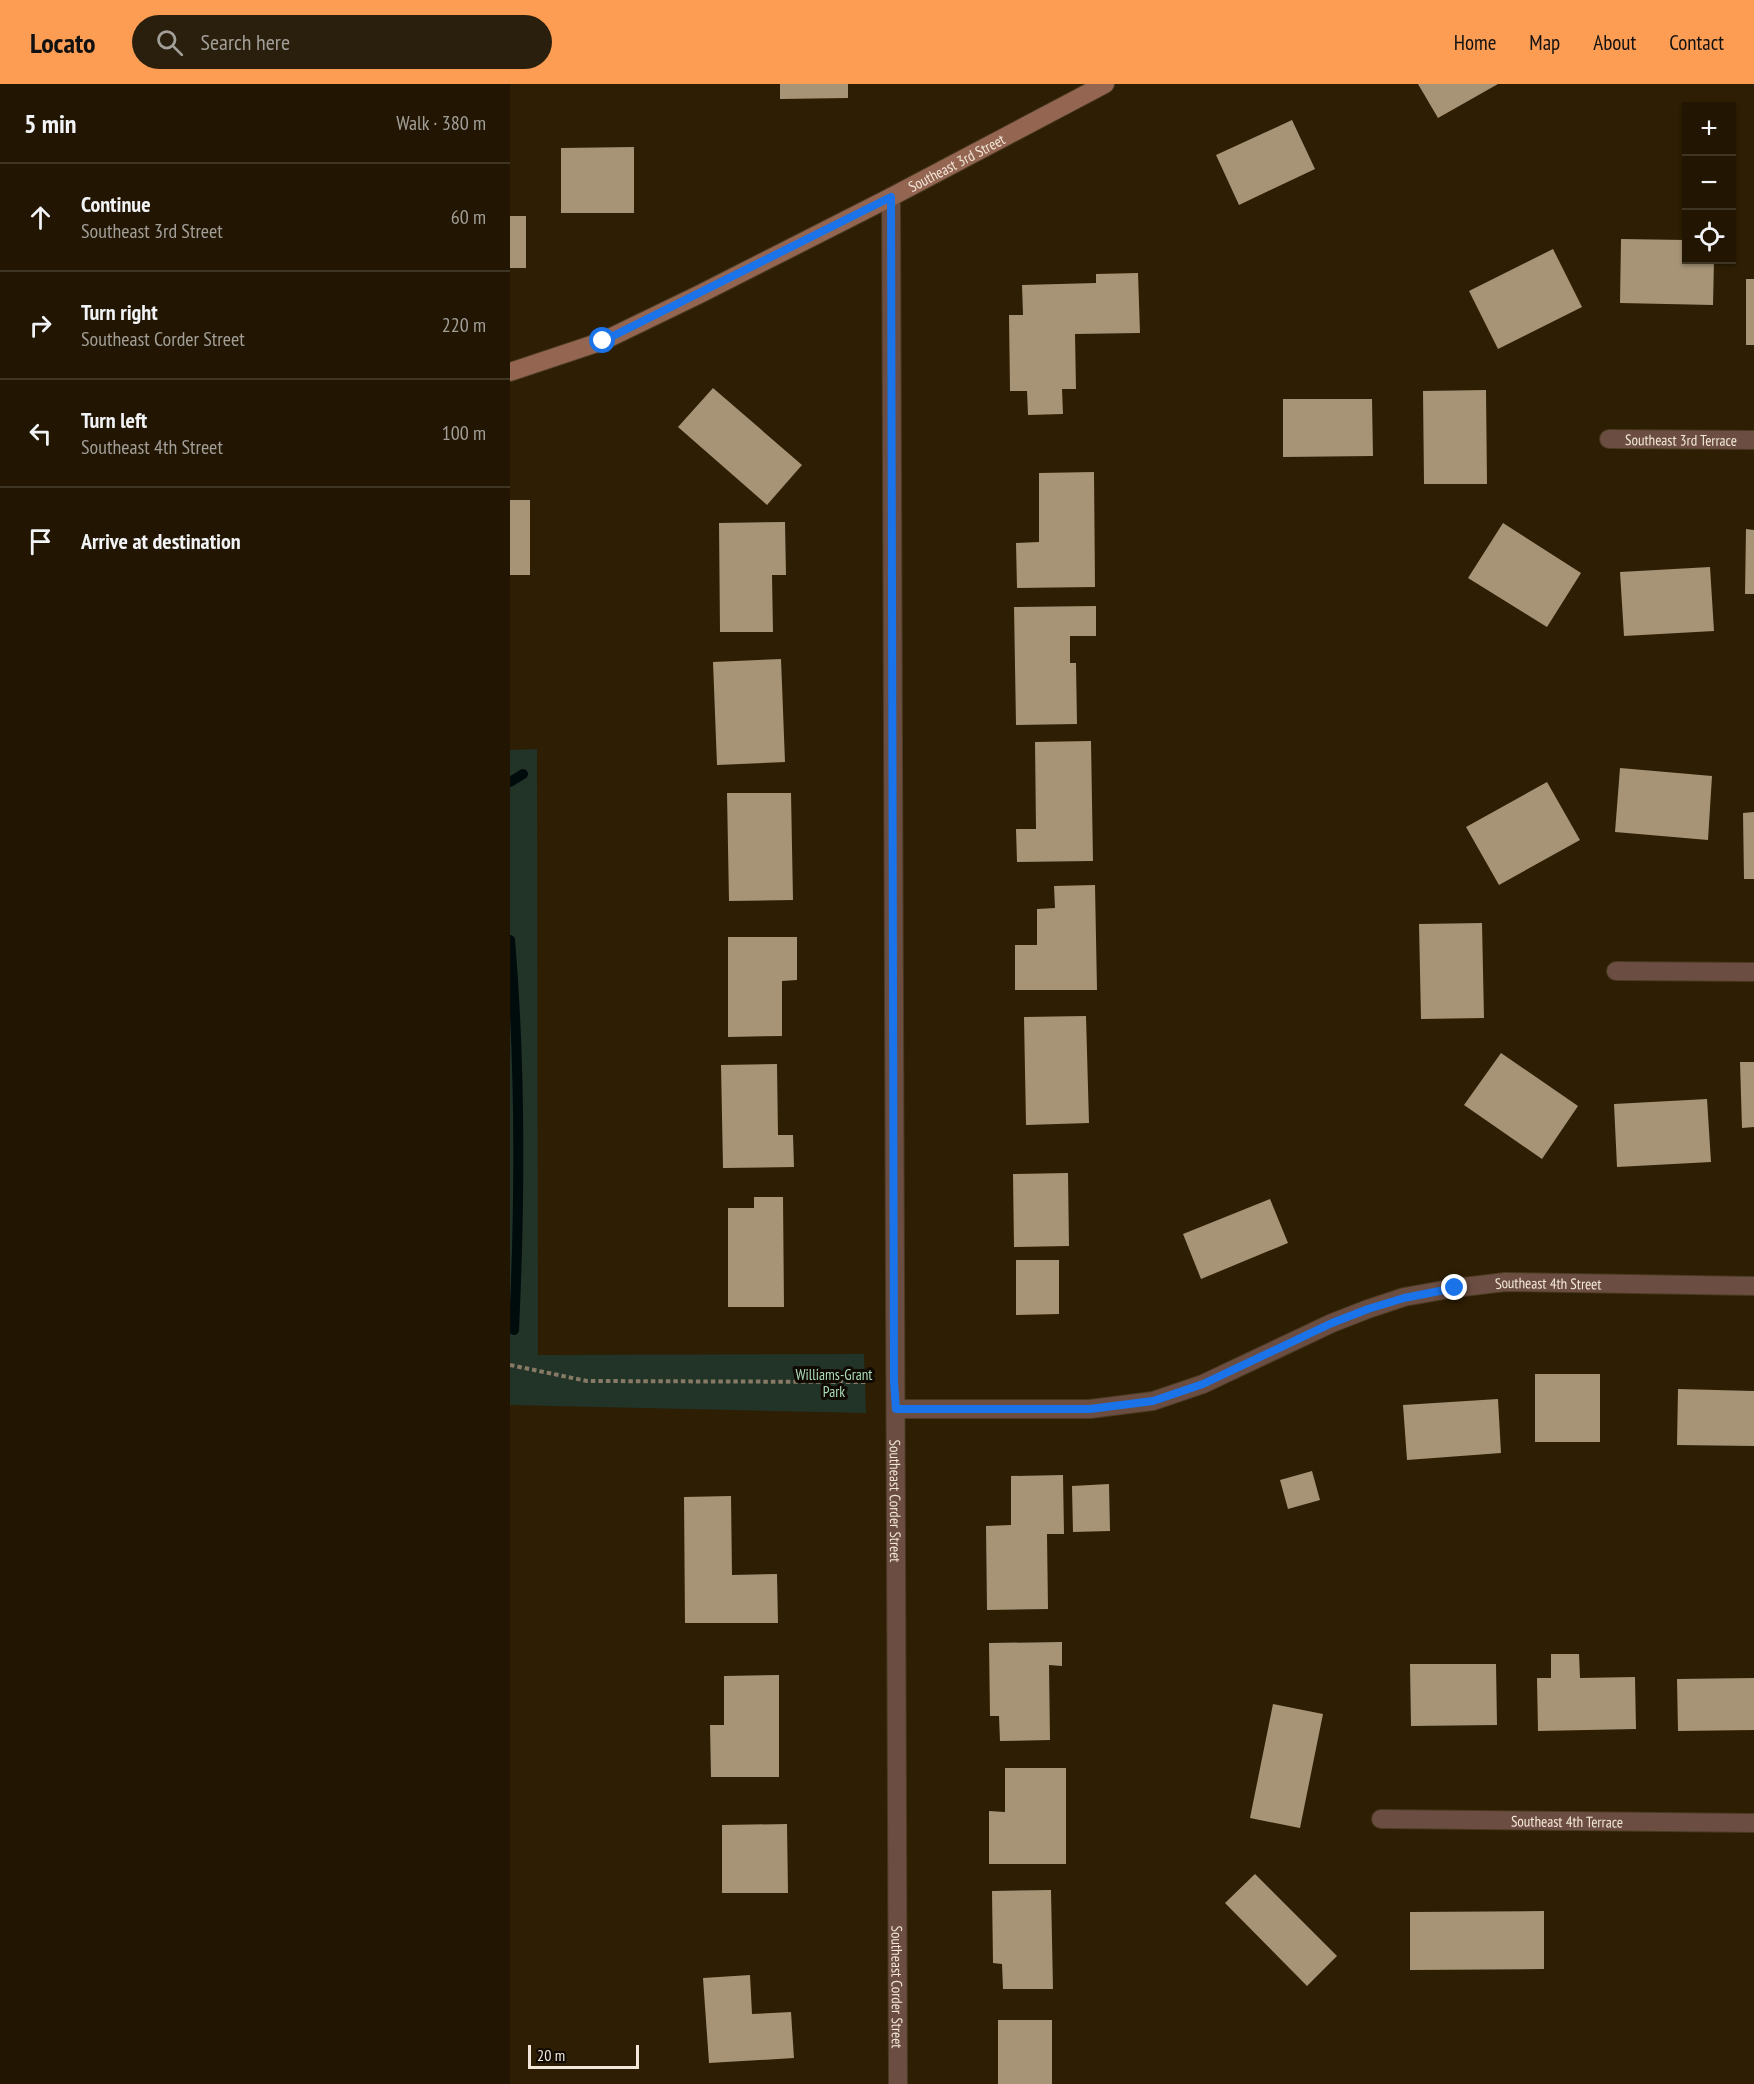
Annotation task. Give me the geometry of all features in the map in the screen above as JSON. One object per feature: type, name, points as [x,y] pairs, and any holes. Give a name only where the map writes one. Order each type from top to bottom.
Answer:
[{"type":"main road","name":"Southeast 3rd Street","points":[[510,372],[603,341],[891,197],[1105,84]]},
{"type":"street","name":"Southeast Corder Street","points":[[891,197],[898,2084]]},
{"type":"street","name":"Southeast 3rd Terrace","points":[[1609,440],[1754,440]]},
{"type":"street","points":[[1616,971],[1754,972]]},
{"type":"street","name":"Southeast 4th Street","points":[[896,1409],[1090,1409],[1153,1401],[1203,1384],[1285,1344],[1368,1309],[1404,1298],[1455,1288],[1505,1282],[1754,1287]]},
{"type":"street","name":"Southeast 4th Terrace","points":[[1381,1819],[1754,1823]]},
{"type":"path","points":[[510,1365],[587,1381],[894,1382]]},
{"type":"green space","name":"Williams-Grant Park","points":[[537,749],[538,1355],[864,1354],[866,1413],[510,1405],[510,750]]},
{"type":"building","points":[[780,84],[848,84],[848,98],[780,99]]},
{"type":"building","points":[[1418,84],[1498,84],[1438,118]]},
{"type":"building","points":[[1292,120],[1315,169],[1239,205],[1216,155]]},
{"type":"building","points":[[634,147],[634,213],[561,213],[561,148]]},
{"type":"building","points":[[510,216],[526,216],[526,268],[510,268]]},
{"type":"building","points":[[1621,239],[1682,240],[1682,264],[1714,264],[1713,305],[1620,303]]},
{"type":"building","points":[[1553,249],[1582,307],[1498,349],[1469,291]]},
{"type":"building","points":[[1138,273],[1140,333],[1075,334],[1076,389],[1062,389],[1063,414],[1028,415],[1027,391],[1010,391],[1009,315],[1023,315],[1022,285],[1096,283],[1096,274]]},
{"type":"building","points":[[1746,279],[1754,279],[1754,345],[1746,345]]},
{"type":"building","points":[[713,388],[802,465],[767,505],[678,427]]},
{"type":"building","points":[[1486,390],[1487,484],[1424,484],[1423,391]]},
{"type":"building","points":[[1283,399],[1372,399],[1373,456],[1283,457]]},
{"type":"building","points":[[1094,472],[1095,587],[1017,588],[1016,543],[1039,542],[1039,473]]},
{"type":"building","points":[[510,500],[530,500],[530,575],[510,575]]},
{"type":"building","points":[[785,522],[786,575],[772,575],[773,632],[720,632],[719,523]]},
{"type":"building","points":[[1503,523],[1581,573],[1547,627],[1468,578]]},
{"type":"building","points":[[1746,529],[1754,530],[1754,594],[1745,594]]},
{"type":"building","points":[[1710,567],[1714,631],[1624,636],[1620,572]]},
{"type":"building","points":[[1096,606],[1096,636],[1070,636],[1070,663],[1076,663],[1077,724],[1016,725],[1014,607]]},
{"type":"building","points":[[781,659],[785,762],[717,765],[713,662]]},
{"type":"building","points":[[1091,741],[1093,861],[1017,862],[1016,829],[1036,829],[1035,742]]},
{"type":"building","points":[[1620,768],[1712,776],[1708,840],[1615,832]]},
{"type":"building","points":[[1547,782],[1580,840],[1499,885],[1466,827]]},
{"type":"building","points":[[727,793],[791,793],[793,900],[729,901]]},
{"type":"building","points":[[1754,812],[1754,879],[1744,879],[1743,813]]},
{"type":"building","points":[[1095,885],[1097,990],[1015,990],[1015,945],[1037,945],[1037,909],[1055,908],[1054,886]]},
{"type":"building","points":[[1482,923],[1484,1018],[1421,1019],[1419,924]]},
{"type":"building","points":[[728,937],[797,937],[797,980],[782,981],[782,1036],[728,1037]]},
{"type":"building","points":[[1086,1016],[1089,1123],[1026,1125],[1024,1017]]},
{"type":"building","points":[[1501,1053],[1578,1106],[1542,1159],[1464,1105]]},
{"type":"building","points":[[1740,1062],[1754,1062],[1754,1127],[1742,1128]]},
{"type":"building","points":[[777,1064],[778,1135],[793,1135],[794,1167],[723,1168],[721,1065]]},
{"type":"building","points":[[1707,1099],[1711,1162],[1617,1167],[1614,1104]]},
{"type":"building","points":[[1068,1173],[1069,1246],[1014,1247],[1013,1174]]},
{"type":"building","points":[[754,1197],[783,1197],[784,1307],[728,1307],[728,1208],[754,1208]]},
{"type":"building","points":[[1270,1199],[1288,1243],[1201,1279],[1183,1234]]},
{"type":"building","points":[[1016,1260],[1059,1260],[1059,1314],[1016,1315]]},
{"type":"building","points":[[1535,1374],[1600,1374],[1600,1442],[1535,1442]]},
{"type":"building","points":[[1678,1389],[1754,1391],[1754,1446],[1677,1445]]},
{"type":"building","points":[[1498,1399],[1501,1453],[1407,1460],[1403,1405]]},
{"type":"building","points":[[1312,1471],[1320,1500],[1288,1509],[1280,1480]]},
{"type":"building","points":[[1063,1475],[1064,1534],[1047,1534],[1048,1609],[987,1610],[986,1526],[1011,1525],[1011,1476]]},
{"type":"building","points":[[1109,1484],[1110,1531],[1073,1532],[1072,1486]]},
{"type":"building","points":[[731,1496],[732,1575],[777,1574],[778,1623],[685,1623],[684,1497]]},
{"type":"building","points":[[1062,1642],[1062,1666],[1049,1665],[1050,1740],[1000,1741],[999,1716],[990,1716],[989,1643]]},
{"type":"building","points":[[1551,1654],[1579,1654],[1580,1678],[1635,1677],[1636,1729],[1538,1731],[1537,1678],[1551,1678]]},
{"type":"building","points":[[1410,1664],[1496,1664],[1497,1725],[1411,1726]]},
{"type":"building","points":[[779,1675],[779,1777],[711,1777],[710,1725],[724,1725],[724,1676]]},
{"type":"building","points":[[1754,1678],[1754,1730],[1678,1731],[1677,1679]]},
{"type":"building","points":[[1273,1704],[1323,1714],[1300,1828],[1250,1818]]},
{"type":"building","points":[[1005,1768],[1066,1768],[1066,1864],[989,1864],[989,1811],[1005,1812]]},
{"type":"building","points":[[787,1824],[788,1893],[722,1893],[722,1825]]},
{"type":"building","points":[[1255,1874],[1337,1956],[1307,1986],[1225,1903]]},
{"type":"building","points":[[1051,1890],[1053,1989],[1003,1989],[1002,1964],[993,1963],[992,1891]]},
{"type":"building","points":[[1544,1911],[1544,1969],[1410,1970],[1410,1912]]},
{"type":"building","points":[[750,1975],[752,2014],[791,2012],[794,2058],[709,2063],[703,1978]]},
{"type":"building","points":[[998,2020],[1052,2020],[1052,2084],[998,2084]]},
{"type":"waterway","points":[[510,782],[523,774]]},
{"type":"waterway","points":[[510,940],[514,989],[518,1135],[514,1330]]},
{"type":"route","points":[[603,341],[891,197],[894,1382],[896,1409],[1090,1409],[1153,1401],[1203,1384],[1332,1323],[1368,1309],[1404,1298],[1455,1288]]}]
